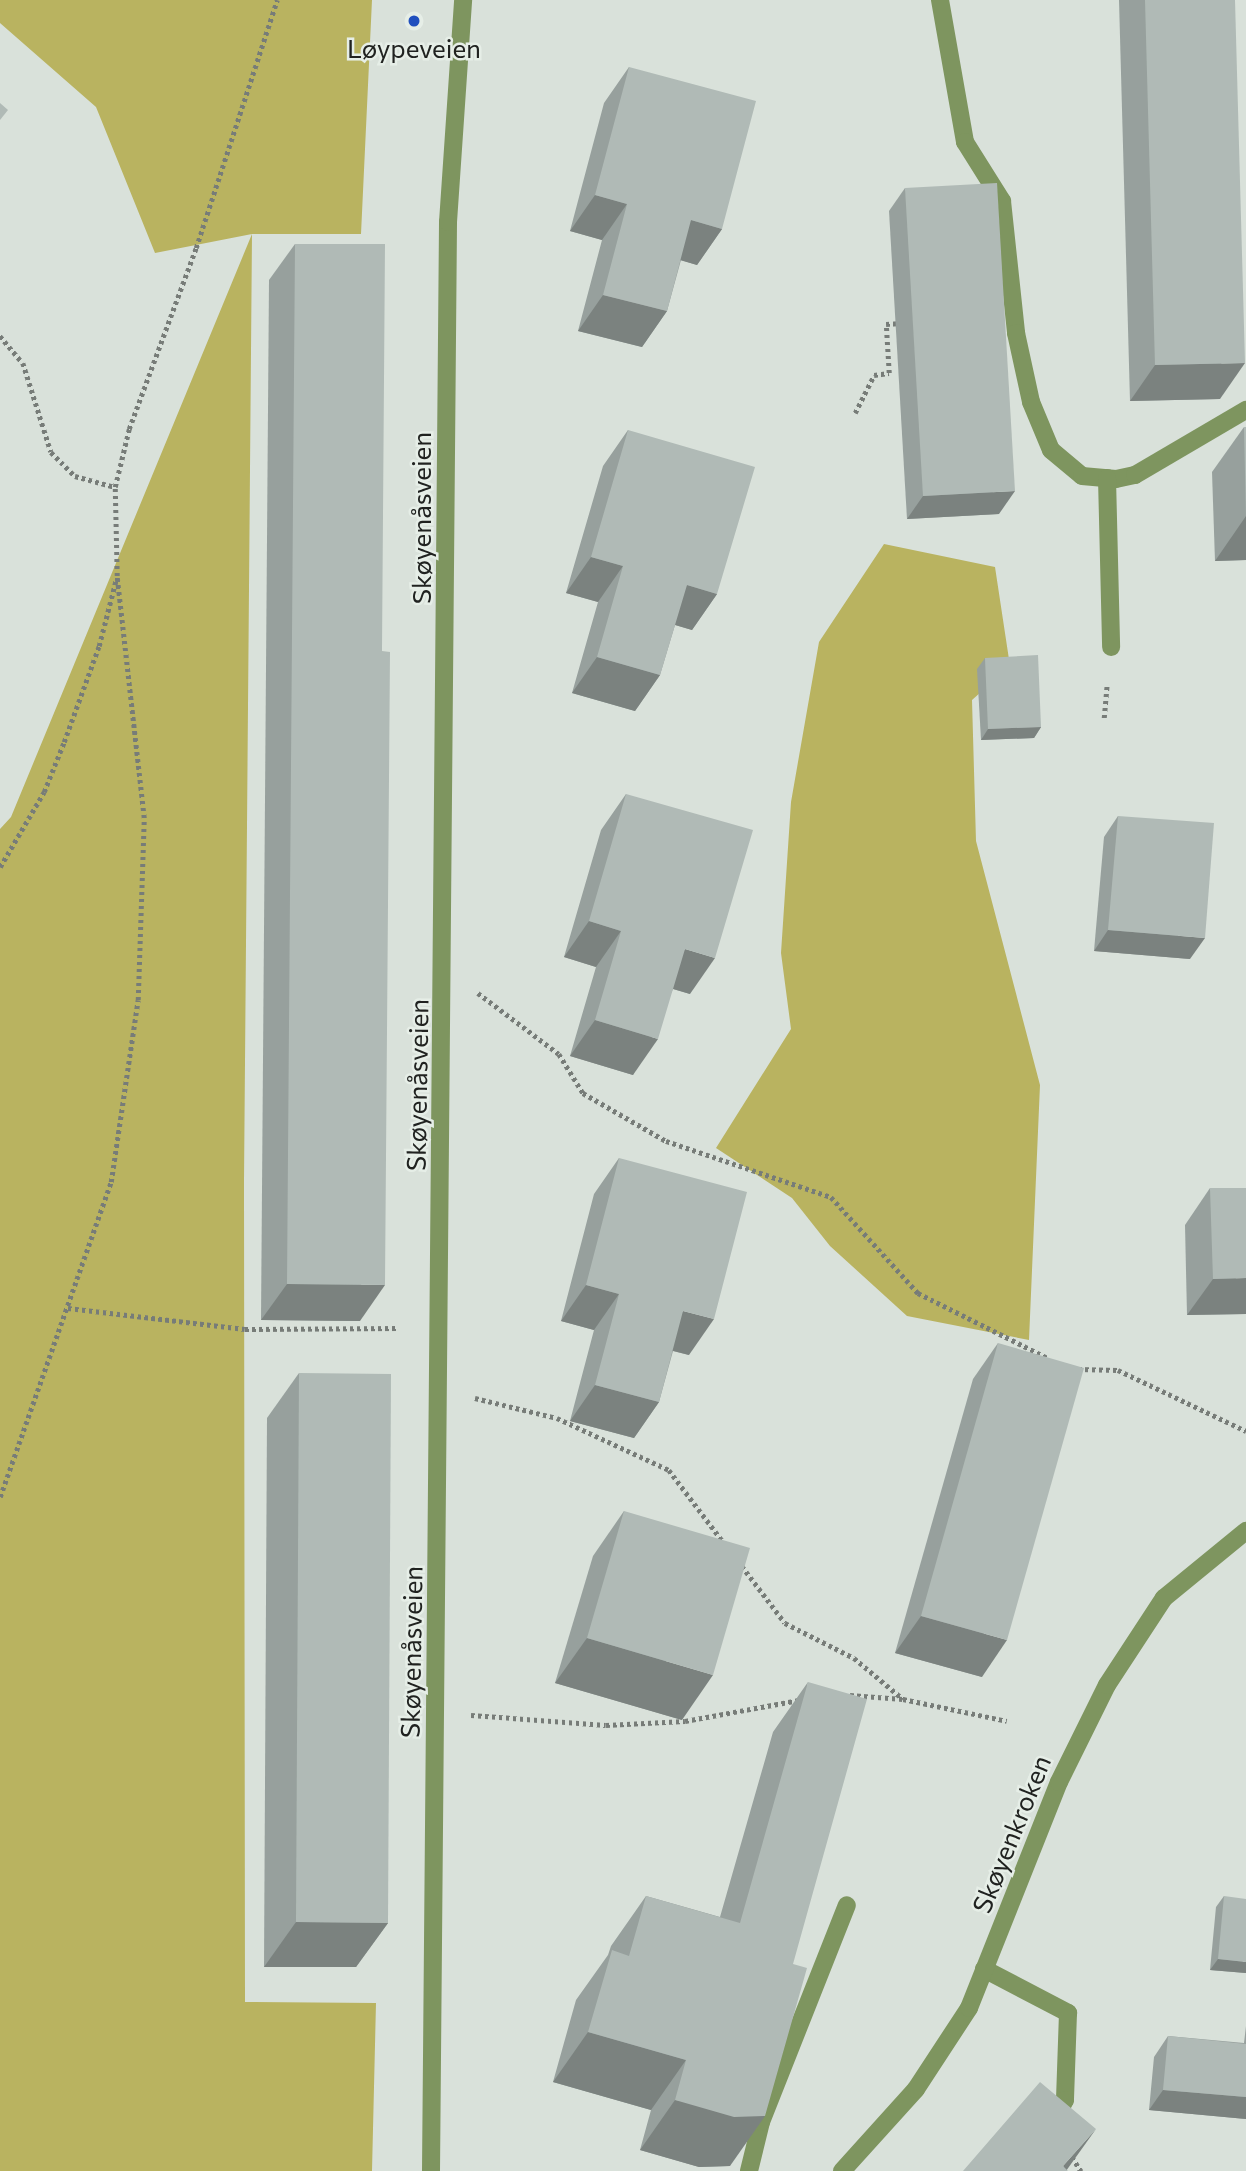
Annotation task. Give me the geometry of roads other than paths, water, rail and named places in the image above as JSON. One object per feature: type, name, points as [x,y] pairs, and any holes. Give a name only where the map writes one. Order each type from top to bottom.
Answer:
[{"type":"street","name":"Skøyenåsveien","points":[[431,2171],[444,968],[448,222],[463,0]]},
{"type":"street","points":[[940,0],[965,142],[1002,201],[1016,333],[1031,402],[1051,450],[1066,467],[1082,476],[1107,478],[1135,475],[1246,410]]},
{"type":"street","points":[[1107,478],[1111,647]]},
{"type":"street","name":"Skøyenkroken","points":[[842,2171],[916,2089],[969,2008],[1059,1782],[1107,1685],[1164,1598],[1246,1531]]},
{"type":"street","points":[[749,2171],[761,2122],[847,1905]]},
{"type":"street","points":[[984,1969],[1068,2013],[1065,2100],[1053,2126]]},
{"type":"place","name":"Løypeveien","points":[[414,21]]}]
